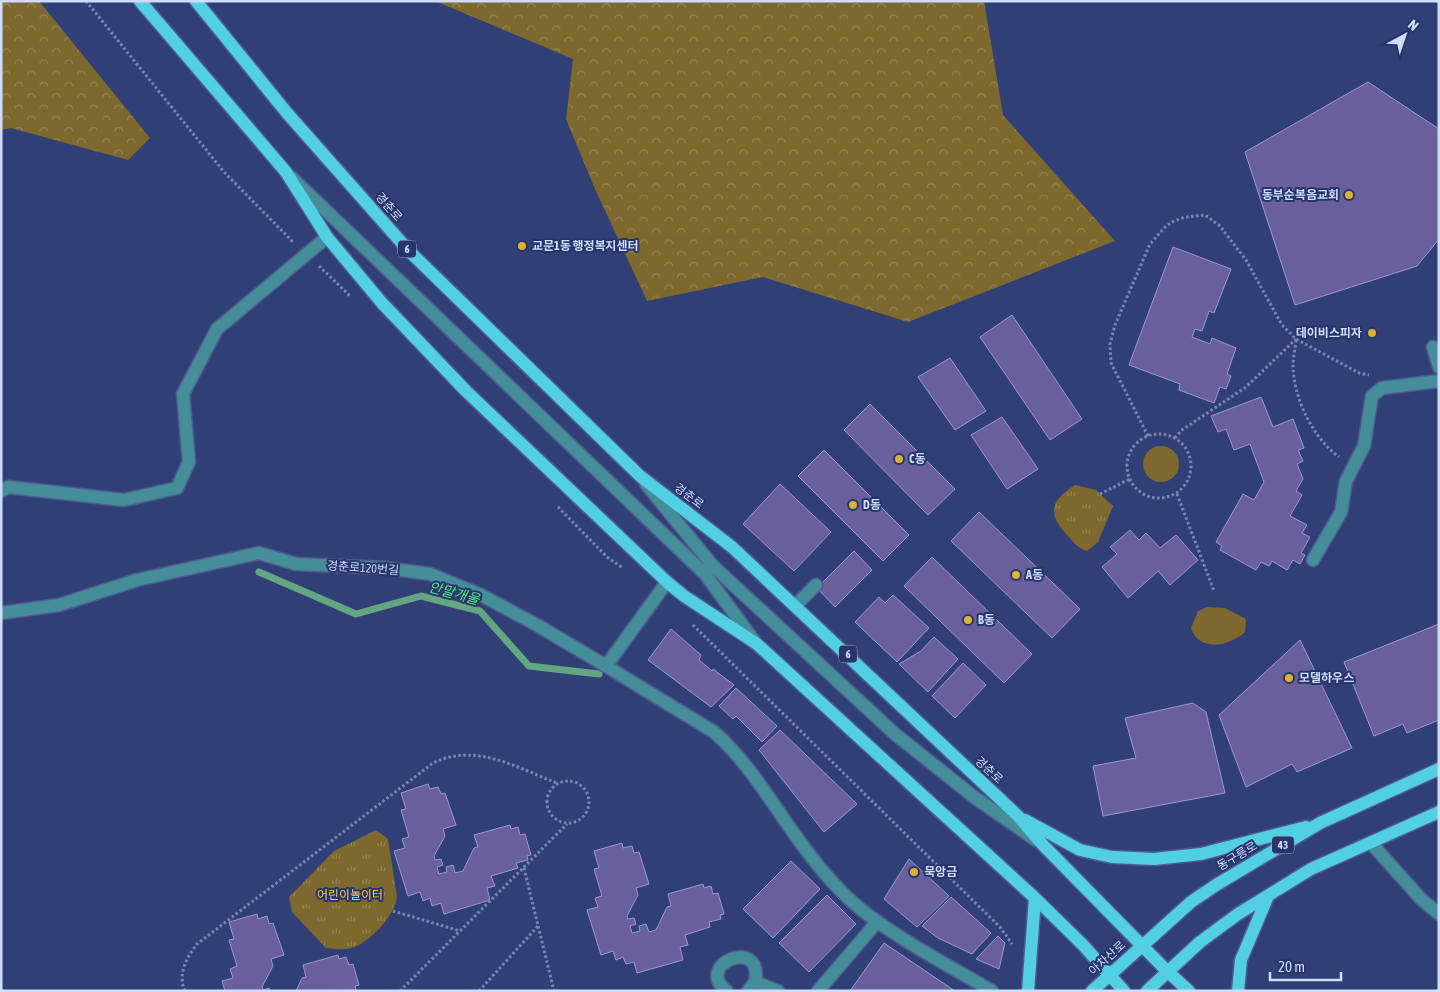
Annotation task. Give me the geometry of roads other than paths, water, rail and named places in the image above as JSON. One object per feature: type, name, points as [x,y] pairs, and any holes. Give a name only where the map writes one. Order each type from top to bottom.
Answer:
[{"type":"main road","points":[[140,1],[286,172],[327,237],[382,303],[466,391],[667,582],[684,596],[757,644],[1035,898],[1083,945],[1124,991]]},
{"type":"main road","name":"경춘로","points":[[196,1],[287,113],[409,251],[640,476],[732,547],[1018,816],[1044,846],[1189,991]]},
{"type":"main road","name":"동구릉로","points":[[1142,945],[1197,897],[1320,823],[1439,769]]},
{"type":"main road","points":[[1147,991],[1200,942],[1311,868],[1372,843],[1439,812]]},
{"type":"main road","points":[[1018,816],[1080,850],[1112,856],[1154,859],[1201,854],[1320,823]]},
{"type":"main road","points":[[1238,991],[1241,960],[1268,896]]},
{"type":"main road","points":[[1028,991],[1035,898]]},
{"type":"main road","name":"아차산로","points":[[1092,991],[1142,945]]},
{"type":"street","points":[[286,172],[705,574],[757,644]]},
{"type":"street","points":[[1,491],[8,487],[124,500],[177,488],[189,462],[183,394],[217,329],[327,237]]},
{"type":"street","points":[[1434,347],[1439,367]]},
{"type":"street","points":[[1314,560],[1338,518],[1346,481],[1364,446],[1372,396],[1382,388],[1439,381]]},
{"type":"street","points":[[640,476],[713,566],[896,734],[974,797],[1044,846]]},
{"type":"street","name":"경춘로120번길","points":[[1,613],[59,606],[137,580],[259,553],[296,564],[386,568],[430,574],[481,595],[537,625],[714,732],[741,758],[810,856],[838,886],[877,922],[992,991]]},
{"type":"street","points":[[606,666],[667,582]]},
{"type":"street","points":[[796,606],[816,584]]},
{"type":"street","points":[[1372,843],[1421,899],[1439,914]]},
{"type":"street","points":[[818,991],[877,922]]},
{"type":"street","points":[[724,990],[719,977],[721,966],[730,958],[736,957],[747,959],[752,964],[756,976],[751,986],[778,991]]},
{"type":"waterway","name":"안말개울","points":[[259,572],[356,614],[421,596],[480,611],[529,666],[599,674]]},
{"type":"place","name":"동부순복음교회","points":[[1349,195]]},
{"type":"place","name":"교문1동 행정복지센터","points":[[522,246]]},
{"type":"place","name":"데이비스피자","points":[[1372,333]]},
{"type":"place","name":"C동","points":[[899,459]]},
{"type":"place","name":"D동","points":[[853,505]]},
{"type":"place","name":"A동","points":[[1016,575]]},
{"type":"place","name":"B동","points":[[968,620]]},
{"type":"place","name":"모델하우스","points":[[1289,678]]},
{"type":"place","name":"묵앙금","points":[[914,872]]},
{"type":"park label","name":"어린이놀이터","points":[[350,895]]}]
